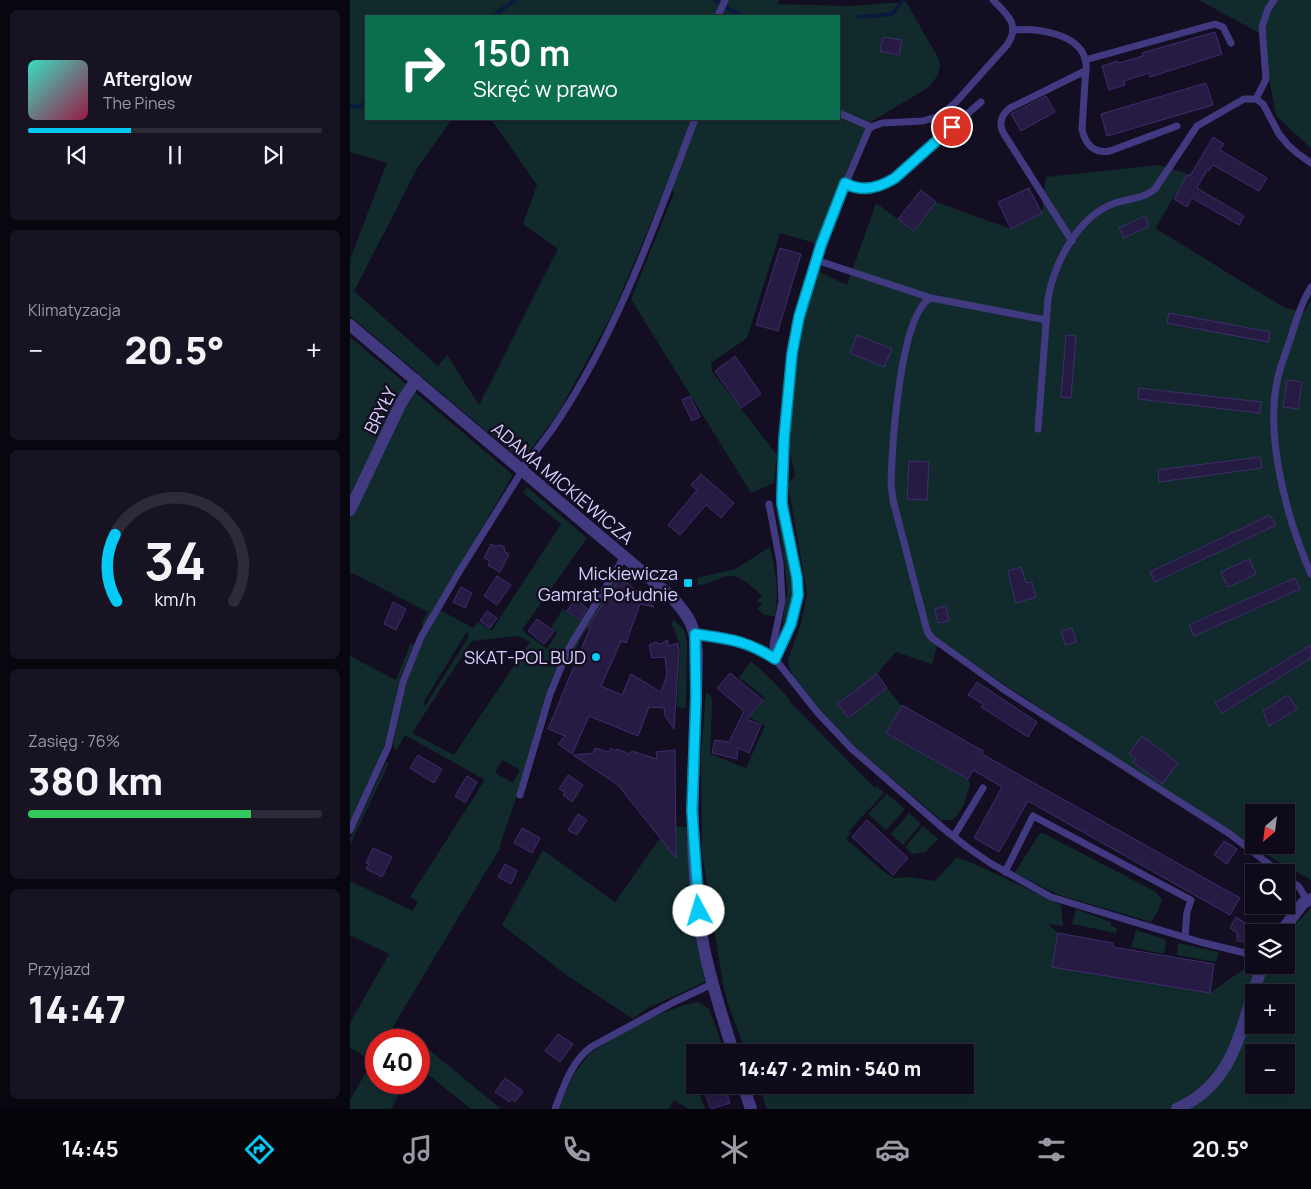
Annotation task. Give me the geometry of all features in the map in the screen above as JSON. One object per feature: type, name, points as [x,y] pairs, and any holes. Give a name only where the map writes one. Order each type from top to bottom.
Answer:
[{"type":"street","name":"ADAMA MICKIEWICZA","points":[[350,325],[672,597],[688,616],[695,634],[696,697],[692,819],[697,891],[701,931],[712,984],[731,1044]]},
{"type":"street","name":"BRYŁY","points":[[350,510],[402,403],[416,380]]},
{"type":"street","points":[[1287,924],[1298,908],[1309,899]]},
{"type":"street","points":[[1178,1109],[1205,1091],[1226,1068],[1260,974]]},
{"type":"street","points":[[746,1094],[751,1109]]},
{"type":"lane","points":[[718,15],[725,0]]},
{"type":"lane","points":[[775,659],[791,624],[798,595],[797,578],[782,504],[784,439],[794,339],[816,260],[845,183],[871,127],[882,122],[923,121],[940,116],[956,102],[1011,40],[1012,22],[993,0]]},
{"type":"lane","points":[[1256,99],[1266,79],[1262,27],[1268,9],[1274,0]]},
{"type":"lane","points":[[1085,60],[1215,24],[1220,24],[1224,27],[1231,43]]},
{"type":"lane","points":[[1013,30],[1029,29],[1058,35],[1076,46],[1085,60],[1082,129],[1084,138],[1092,148],[1104,152],[1177,126]]},
{"type":"lane","points":[[1072,241],[1004,134],[1001,123],[1005,111],[1085,71]]},
{"type":"lane","points":[[1038,429],[1048,298],[1052,281],[1055,270],[1072,241],[1091,216],[1115,203],[1150,194],[1193,132],[1202,123],[1244,99],[1256,99],[1263,104],[1278,134],[1297,153],[1311,163]]},
{"type":"lane","points":[[845,183],[860,189],[878,186],[890,181],[981,102]]},
{"type":"lane","points":[[840,113],[871,127]]},
{"type":"lane","points":[[350,830],[388,747],[402,682],[420,640],[463,565],[521,471],[563,414],[609,331],[646,249],[695,120]]},
{"type":"lane","points":[[816,260],[931,298],[1046,320]]},
{"type":"lane","points":[[1311,287],[1301,303],[1278,377],[1274,430],[1280,474],[1297,541],[1311,574]]},
{"type":"lane","points":[[931,298],[921,306],[907,345],[900,378],[892,484],[893,500],[928,633],[1003,689],[1230,834],[1269,864]]},
{"type":"lane","points":[[769,504],[780,562],[782,601],[773,645],[775,659]]},
{"type":"lane","points":[[520,795],[550,694],[569,648],[624,557]]},
{"type":"lane","points":[[695,634],[743,642],[775,659],[818,713],[852,749],[954,836],[1005,872],[1051,897],[1245,953]]},
{"type":"lane","points":[[954,836],[983,788]]},
{"type":"lane","points":[[1005,872],[1034,816],[1191,900],[1187,912],[1185,937]]},
{"type":"lane","points":[[1295,884],[1309,899]]},
{"type":"lane","points":[[555,1109],[573,1067],[582,1054],[591,1046],[654,1012],[712,984]]},
{"type":"green space","points":[[350,0],[780,0],[777,4],[849,6],[906,2],[940,64],[938,75],[929,87],[869,123],[821,245],[780,233],[747,338],[711,363],[712,371],[777,455],[774,483],[751,493],[631,299],[674,193],[670,186],[665,189],[613,313],[557,415],[522,461],[350,316],[350,259],[387,163],[350,152]],"holes":[[[365,15],[840,15],[840,120],[492,120],[537,185],[523,224],[558,249],[479,405],[447,355],[438,366],[354,291],[418,167],[451,120],[365,120]]]},
{"type":"green space","points":[[1199,0],[1311,0],[1311,148],[1276,116],[1261,34]]},
{"type":"green space","points":[[1159,165],[1188,174],[1155,228],[1285,308],[1304,312],[1311,300],[1311,880],[1295,871],[1295,864],[1283,864],[1265,854],[1295,854],[1295,804],[1245,804],[1245,843],[1064,730],[1062,722],[994,678],[939,639],[932,664],[896,652],[877,674],[838,705],[848,718],[887,688],[901,705],[886,733],[968,779],[970,784],[964,804],[952,820],[941,820],[862,753],[822,714],[793,676],[788,659],[801,624],[807,594],[788,484],[795,475],[788,442],[804,320],[818,271],[847,285],[876,203],[914,231],[936,202],[1011,229],[1042,213],[1046,177]],"holes":[[[909,461],[929,462],[907,499]]]},
{"type":"green space","points":[[350,337],[406,384],[350,505]]},
{"type":"green space","points":[[415,392],[513,475],[424,626],[421,624],[428,612],[352,573],[350,576],[350,516],[393,426]]},
{"type":"green space","points":[[527,487],[587,538],[522,630],[547,649],[557,633],[551,627],[563,609],[580,621],[603,586],[608,588],[619,572],[623,575],[580,639],[569,665],[563,662],[500,848],[392,1029],[365,1029],[365,1056],[350,1048],[350,1023],[389,954],[350,935],[350,881],[413,911],[418,902],[410,897],[485,780],[405,735],[396,751],[393,745],[404,687],[426,634],[440,610],[473,628],[478,622],[492,630],[561,524],[523,493]],"holes":[[[466,633],[469,633],[468,638],[425,706],[423,703]],[[518,636],[530,642],[454,755],[412,733],[472,641]],[[502,760],[520,770],[513,783],[495,773]]]},
{"type":"green space","points":[[778,508],[790,556],[794,593],[793,608],[787,628],[784,629],[783,621],[787,590]]},
{"type":"green space","points":[[770,547],[776,582],[775,616],[764,615],[757,609],[762,604],[757,601],[762,595],[737,577],[728,576],[698,585],[697,578],[735,569]]},
{"type":"green space","points":[[674,620],[684,630],[687,643],[686,708],[677,707],[680,644],[671,623]]},
{"type":"green space","points":[[411,643],[414,645],[399,681],[390,729],[377,766],[350,822],[350,656],[396,680]]},
{"type":"green space","points":[[751,661],[773,681],[789,701],[874,787],[877,786],[884,793],[849,831],[851,833],[846,839],[883,871],[894,878],[911,877],[935,881],[957,857],[1061,905],[1063,926],[1048,924],[1058,933],[1052,967],[1210,993],[1245,968],[1245,974],[1295,974],[1295,925],[1311,908],[1311,1109],[767,1109],[761,1094],[974,1094],[974,1044],[743,1044],[729,1007],[723,984],[702,853],[701,755],[706,692],[711,696],[712,703],[710,754],[746,768],[765,726],[750,718],[750,716],[765,698],[739,678]]},
{"type":"green space","points":[[386,763],[389,763],[350,845],[350,839]]},
{"type":"green space","points":[[887,794],[905,809],[886,830],[868,814]]},
{"type":"green space","points":[[909,813],[921,824],[903,845],[891,834]]},
{"type":"green space","points":[[676,826],[688,827],[689,885],[707,981],[646,1009],[633,1019],[565,974],[502,925],[543,850],[615,902],[660,838],[676,857]]},
{"type":"green space","points":[[923,826],[938,839],[925,852],[912,854],[905,847]]},
{"type":"green space","points":[[1040,833],[1156,892],[1162,900],[1151,922],[1059,895],[1017,874],[1015,872]]},
{"type":"green space","points":[[1076,909],[1111,922],[1111,926],[1117,928],[1116,933],[1072,924]]},
{"type":"green space","points":[[1136,930],[1164,939],[1166,943],[1164,954],[1131,947]]},
{"type":"green space","points":[[1178,943],[1219,952],[1216,962],[1177,955]]},
{"type":"green space","points":[[698,1002],[709,1009],[722,1044],[686,1044],[686,1094],[699,1094],[705,1109],[689,1109],[674,1100],[669,1109],[558,1109],[574,1074],[591,1052],[645,1020],[681,1006]]},
{"type":"green space","points":[[430,1050],[501,1109],[471,1109],[430,1076]]},
{"type":"green space","points":[[365,1074],[365,1094],[399,1094],[391,1109],[350,1109],[350,1100]]},
{"type":"building","points":[[1215,32],[1222,54],[1150,77],[1149,73],[1124,81],[1125,85],[1109,90],[1102,66],[1143,56],[1142,53]]},
{"type":"building","points":[[883,37],[902,40],[899,55],[880,51]]},
{"type":"building","points":[[1206,83],[1213,105],[1107,136],[1101,114]]},
{"type":"building","points":[[1046,96],[1055,112],[1021,131],[1011,114]]},
{"type":"building","points":[[1213,137],[1224,144],[1220,150],[1267,178],[1259,191],[1213,165],[1209,171],[1207,170],[1197,188],[1244,216],[1239,225],[1192,198],[1187,207],[1174,199]]},
{"type":"building","points":[[1029,188],[1042,213],[1011,229],[998,202]]},
{"type":"building","points":[[921,190],[936,202],[914,231],[898,219]]},
{"type":"building","points":[[1145,216],[1149,226],[1124,238],[1119,228]]},
{"type":"building","points":[[780,248],[801,254],[778,331],[756,325]]},
{"type":"building","points":[[1169,313],[1270,332],[1268,342],[1167,323]]},
{"type":"building","points":[[857,335],[892,349],[884,367],[850,353]]},
{"type":"building","points":[[1066,335],[1076,336],[1071,398],[1061,397]]},
{"type":"building","points":[[735,356],[761,394],[741,408],[715,371]]},
{"type":"building","points":[[1287,380],[1302,382],[1298,409],[1283,407]]},
{"type":"building","points":[[1139,388],[1261,402],[1260,413],[1138,399]]},
{"type":"building","points":[[690,396],[700,417],[692,421],[682,400]]},
{"type":"building","points":[[1260,457],[1262,468],[1159,482],[1158,470]]},
{"type":"building","points":[[909,461],[929,462],[927,500],[907,499]]},
{"type":"building","points":[[701,474],[734,503],[721,518],[706,505],[680,535],[668,525],[697,490],[691,485]]},
{"type":"building","points":[[1270,515],[1276,525],[1155,582],[1150,572]]},
{"type":"building","points":[[491,544],[495,546],[501,545],[504,547],[505,552],[509,554],[500,572],[488,565],[490,561],[484,558]]},
{"type":"building","points":[[1249,559],[1256,574],[1228,587],[1221,572]]},
{"type":"building","points":[[1021,567],[1026,583],[1032,582],[1036,597],[1016,603],[1008,571]]},
{"type":"building","points":[[497,576],[511,585],[497,605],[484,596]]},
{"type":"building","points":[[621,577],[654,607],[640,604],[626,643],[621,641],[601,686],[622,695],[631,674],[661,692],[667,675],[665,657],[652,658],[649,645],[655,642],[661,644],[667,640],[669,646],[678,643],[674,729],[665,716],[664,708],[649,707],[638,736],[589,716],[572,754],[558,744],[565,736],[548,729],[590,628],[588,626]]},
{"type":"building","points":[[1295,578],[1300,589],[1194,636],[1189,625]]},
{"type":"building","points":[[461,587],[472,593],[465,608],[453,602]]},
{"type":"building","points":[[575,599],[587,608],[580,620],[567,611]]},
{"type":"building","points":[[393,602],[406,609],[396,630],[384,624]]},
{"type":"building","points":[[946,606],[949,621],[938,623],[935,609]]},
{"type":"building","points":[[487,611],[497,618],[490,628],[480,621]]},
{"type":"building","points":[[537,619],[554,631],[544,644],[528,631]]},
{"type":"building","points":[[1072,628],[1076,642],[1065,645],[1061,631]]},
{"type":"building","points":[[1311,645],[1311,658],[1222,713],[1215,703]]},
{"type":"building","points":[[730,673],[763,700],[747,719],[761,725],[749,753],[738,748],[737,759],[712,753],[715,740],[729,742],[744,711],[717,688]]},
{"type":"building","points":[[877,674],[887,688],[848,718],[838,704]]},
{"type":"building","points":[[977,682],[1037,722],[1028,737],[981,707],[983,704],[968,695]]},
{"type":"building","points":[[1288,695],[1297,709],[1269,726],[1263,711]]},
{"type":"building","points":[[902,705],[983,751],[982,754],[1240,898],[1230,915],[1028,801],[999,852],[974,838],[1002,787],[973,770],[968,779],[886,733]]},
{"type":"building","points":[[1142,736],[1178,763],[1162,784],[1133,762],[1136,759],[1129,754]]},
{"type":"building","points":[[595,748],[609,752],[611,748],[615,751],[617,749],[629,754],[632,751],[657,759],[656,752],[675,750],[676,858],[618,785],[573,755],[593,753]]},
{"type":"building","points":[[418,755],[442,769],[434,783],[410,768]]},
{"type":"building","points":[[568,775],[583,785],[572,802],[563,795],[565,792],[559,789]]},
{"type":"building","points":[[467,776],[477,782],[465,803],[455,796]]},
{"type":"building","points":[[578,814],[587,820],[577,835],[568,830]]},
{"type":"building","points":[[867,820],[908,858],[893,875],[852,837]]},
{"type":"building","points":[[522,828],[540,838],[532,853],[514,843]]},
{"type":"building","points":[[1224,841],[1237,849],[1227,864],[1214,855]]},
{"type":"building","points":[[373,848],[392,857],[382,877],[366,869],[369,864],[366,863]]},
{"type":"building","points":[[505,864],[517,871],[511,884],[498,877]]},
{"type":"building","points":[[1236,917],[1247,924],[1245,924],[1245,941],[1237,941],[1237,933],[1230,928]]},
{"type":"building","points":[[1058,933],[1113,943],[1113,947],[1214,964],[1210,993],[1052,967]]},
{"type":"building","points":[[558,1034],[573,1044],[560,1062],[545,1051]]},
{"type":"building","points":[[505,1078],[523,1091],[515,1102],[512,1099],[510,1102],[495,1092]]},
{"type":"building","points":[[705,1094],[727,1094],[730,1103],[711,1109]]},
{"type":"waterway","points":[[494,15],[515,0]]},
{"type":"waterway","points":[[715,0],[720,3]]},
{"type":"waterway","points":[[858,17],[892,14],[903,0]]},
{"type":"waterway","points":[[726,7],[740,15]]},
{"type":"waterway","points":[[350,106],[359,107],[365,104]]},
{"type":"place","name":"Mickiewicza Gamrat Południe","points":[[688,583]]},
{"type":"place","name":"SKAT-POL BUD","points":[[596,657]]},
{"type":"route","points":[[699,911],[692,811],[697,652],[695,634],[743,642],[775,659],[791,624],[798,595],[797,578],[782,504],[784,439],[792,354],[799,317],[821,245],[845,183],[857,189],[885,184],[895,178],[952,127]]}]
